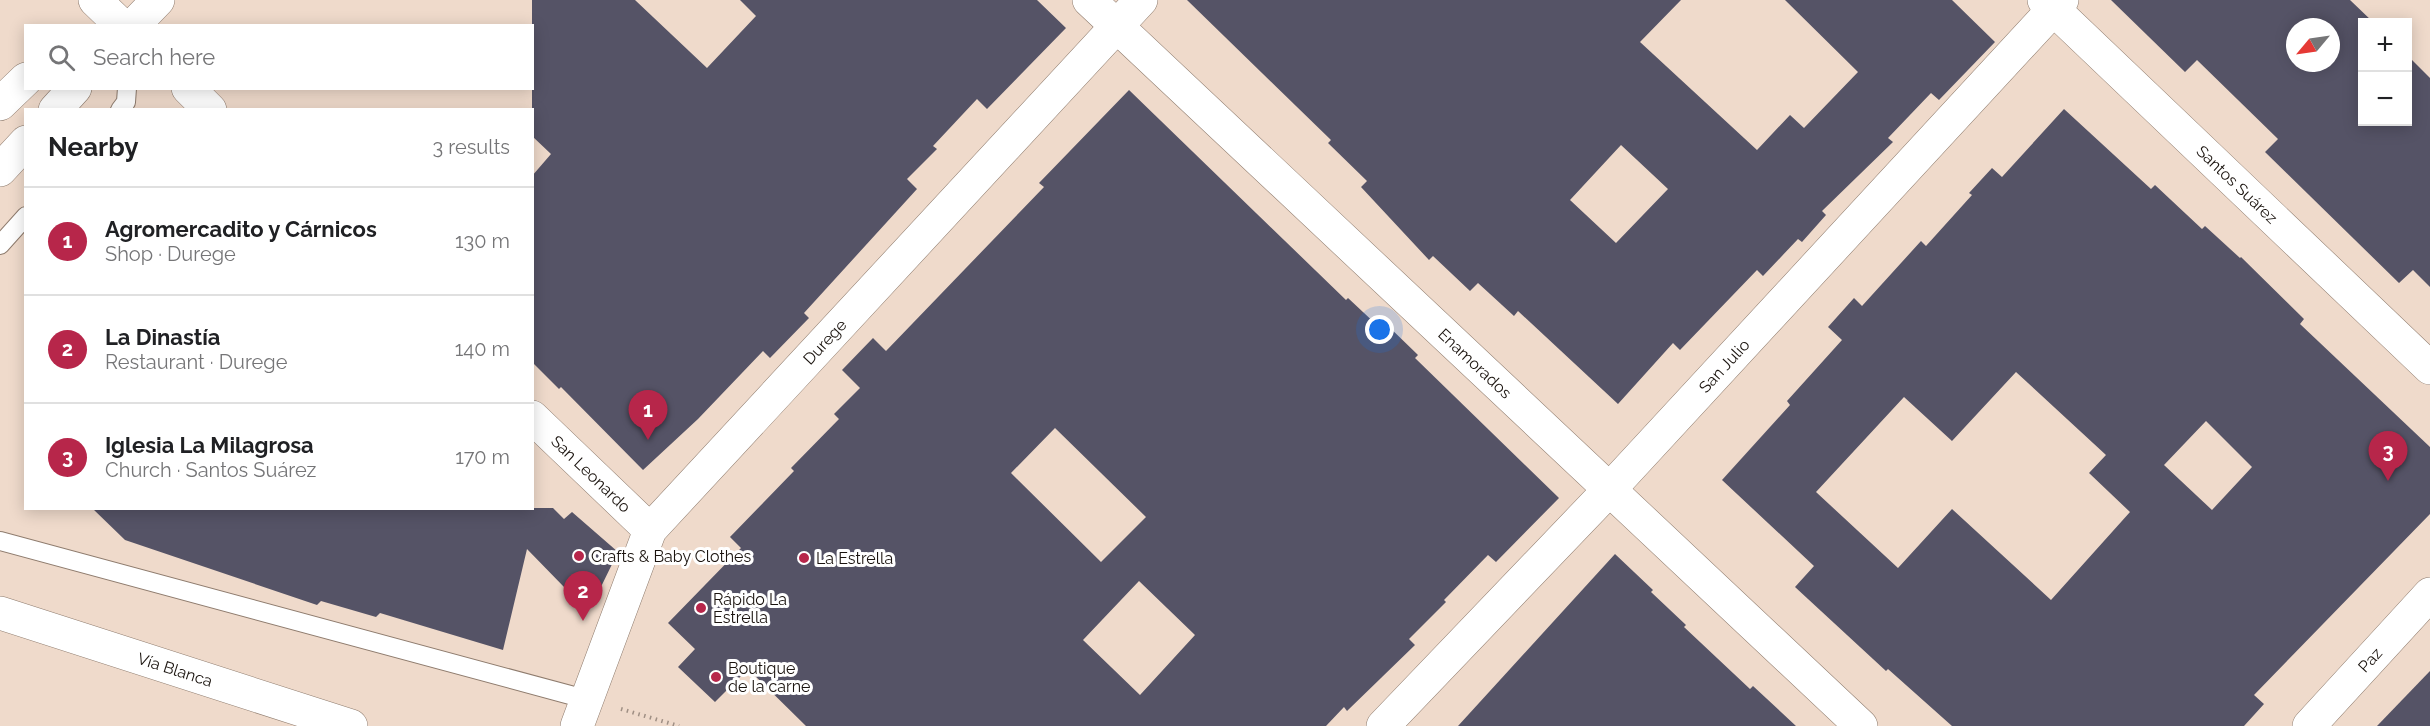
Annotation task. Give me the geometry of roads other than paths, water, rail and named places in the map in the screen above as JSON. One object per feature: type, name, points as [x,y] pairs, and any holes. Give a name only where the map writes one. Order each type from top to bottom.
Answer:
[{"type":"street","points":[[95,0],[120,24]]},
{"type":"street","points":[[135,24],[158,0]]},
{"type":"street","name":"Enamorados","points":[[1089,0],[1861,726]]},
{"type":"street","name":"Durege","points":[[581,713],[651,530],[1142,0]]},
{"type":"street","name":"Santos Suárez","points":[[2053,3],[2430,368]]},
{"type":"street","name":"San Julio","points":[[1383,726],[1609,490],[2053,3]]},
{"type":"street","points":[[0,104],[24,81]]},
{"type":"street","points":[[57,108],[73,90]]},
{"type":"street","points":[[191,90],[208,108]]},
{"type":"street","points":[[0,170],[24,144]]},
{"type":"street","name":"San Leonardo","points":[[534,419],[651,530]]},
{"type":"street","name":"Paz","points":[[2309,726],[2430,594]]},
{"type":"street","name":"Vía Blanca","points":[[0,613],[351,726]]},
{"type":"lane","points":[[122,108],[126,102],[127,90]]},
{"type":"lane","points":[[0,244],[24,218]]},
{"type":"lane","points":[[0,541],[581,713]]},
{"type":"place","name":"Agromercadito y Cárnicos","points":[[648,440]]},
{"type":"place","name":"Iglesia La Milagrosa","points":[[2388,481]]},
{"type":"place","name":"Crafts & Baby Clothes","points":[[579,556]]},
{"type":"place","name":"La Estrella","points":[[804,558]]},
{"type":"place","name":"Rápido La Estrella","points":[[701,608]]},
{"type":"place","name":"La Dinastía","points":[[583,621]]},
{"type":"place","name":"Boutique de la carne","points":[[716,677]]}]
